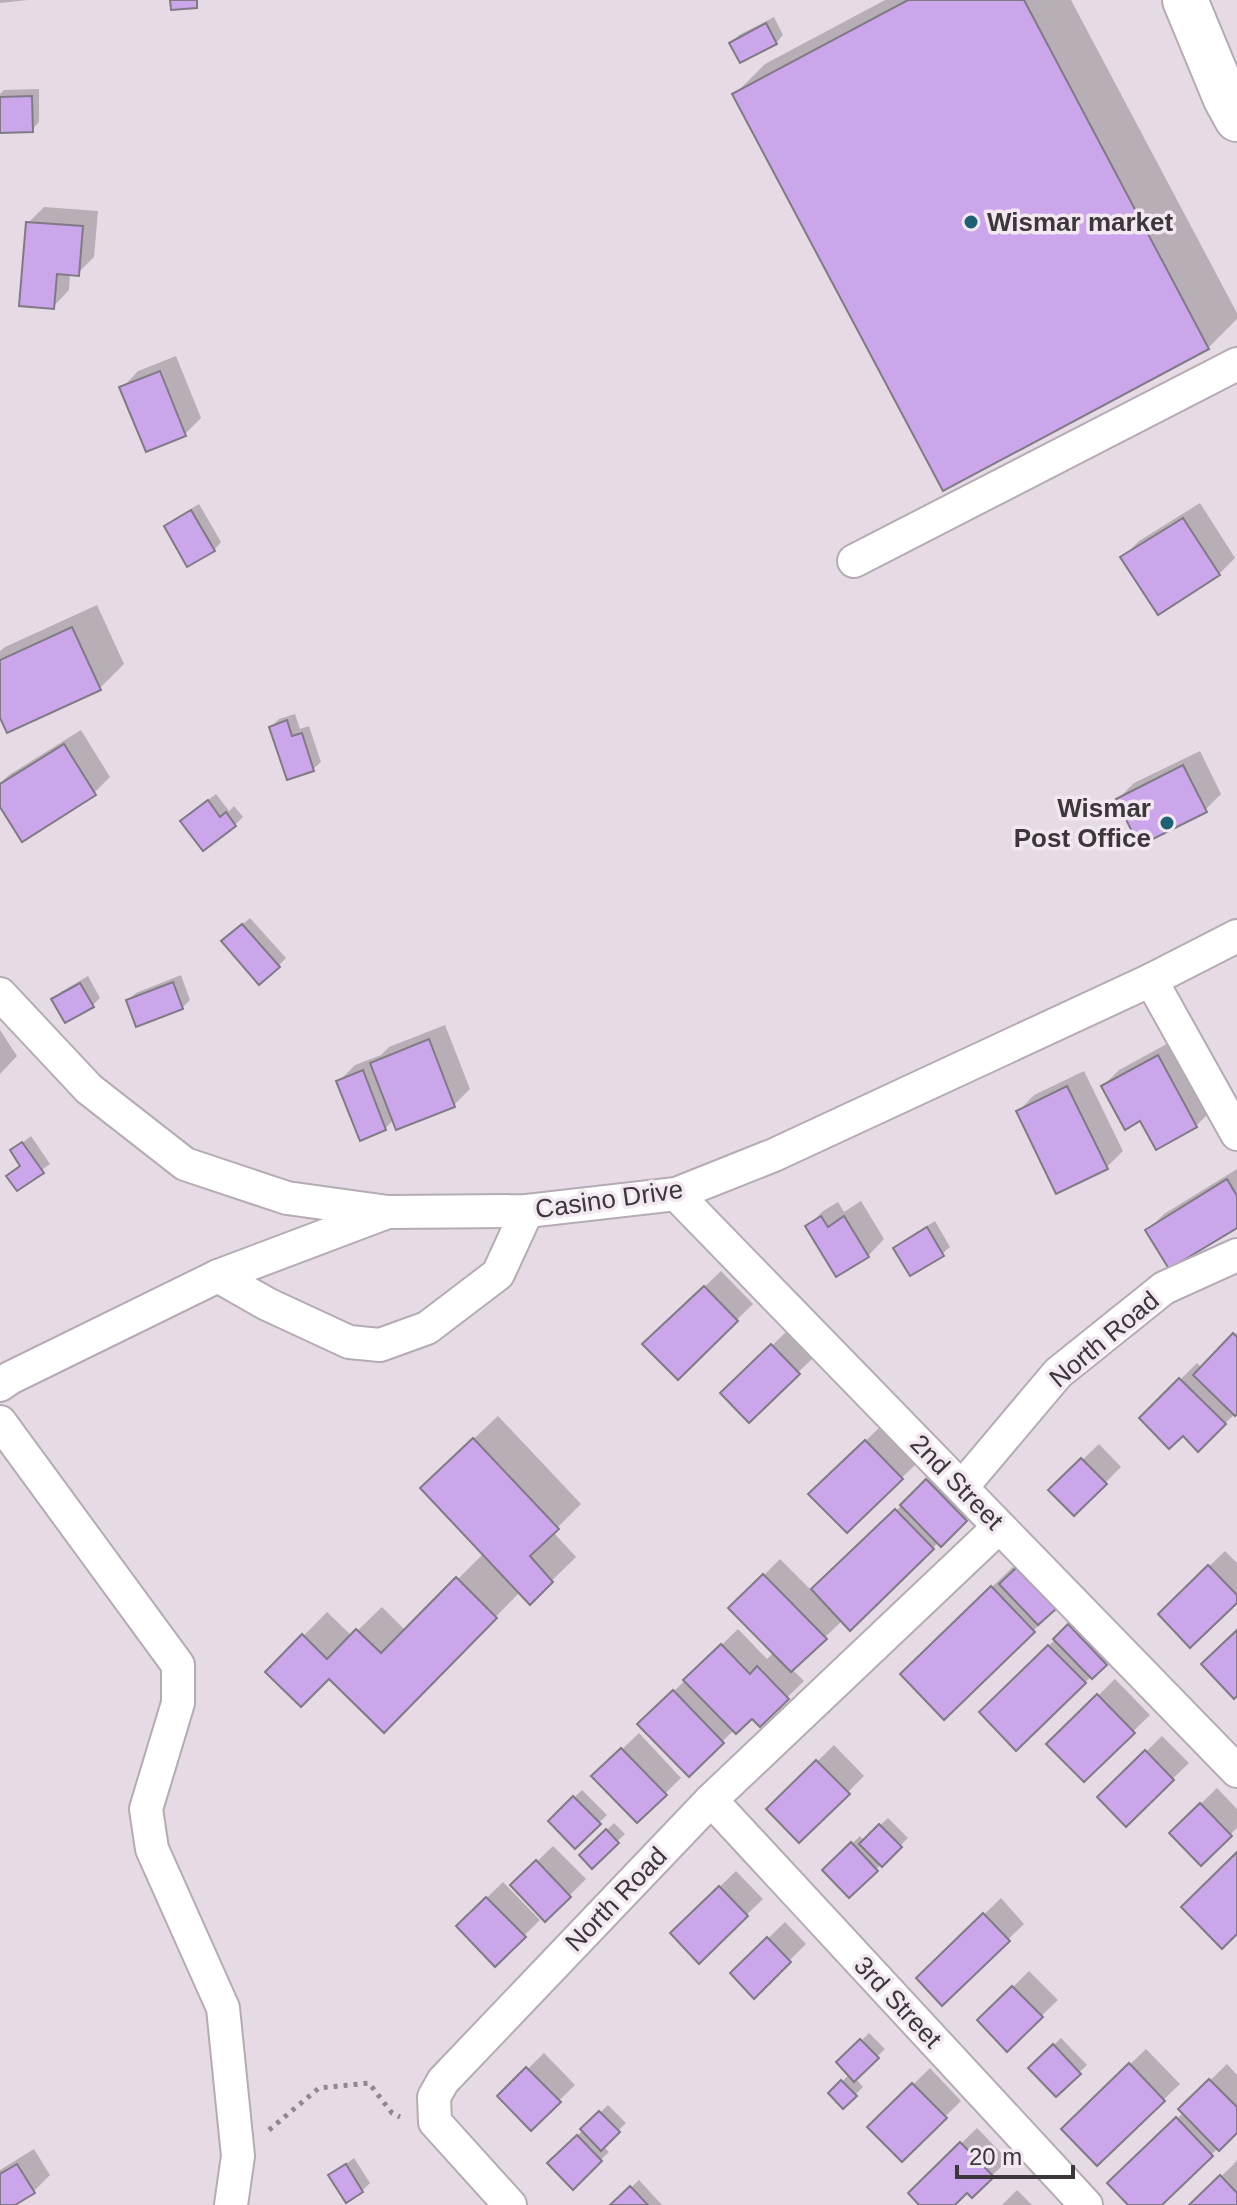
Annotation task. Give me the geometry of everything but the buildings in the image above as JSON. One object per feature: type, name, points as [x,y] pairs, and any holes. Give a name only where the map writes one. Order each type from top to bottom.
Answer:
[{"type":"street","points":[[1185,0],[1237,119]]},
{"type":"street","points":[[854,561],[1237,364]]},
{"type":"street","name":"Casino Drive","points":[[0,994],[89,1089],[185,1164],[287,1198],[388,1212],[527,1211],[676,1194],[774,1155],[1151,980],[1237,936]]},
{"type":"street","points":[[1151,980],[1237,1134]]},
{"type":"street","name":"2nd Street","points":[[676,1194],[1237,1771]]},
{"type":"street","points":[[218,1276],[267,1304],[349,1342],[380,1345],[427,1328],[498,1274],[527,1211]]},
{"type":"street","points":[[0,1385],[218,1276],[388,1212]]},
{"type":"street","name":"North Road","points":[[962,1487],[1058,1373],[1164,1288],[1237,1255]]},
{"type":"street","points":[[0,1422],[178,1665],[178,1703],[146,1809],[152,1849],[223,2008],[238,2156],[231,2205]]},
{"type":"street","name":"North Road","points":[[435,2122],[434,2097],[443,2081],[711,1800],[999,1527]]},
{"type":"street","name":"3rd Street","points":[[711,1800],[1086,2205]]},
{"type":"street","points":[[435,2122],[510,2205]]},
{"type":"path","points":[[238,2156],[319,2088],[369,2083],[392,2113],[409,2122],[435,2122]]},
{"type":"place","name":"Wismar market","points":[[971,222]]},
{"type":"place","name":"Wismar Post Office","points":[[1167,823]]}]
